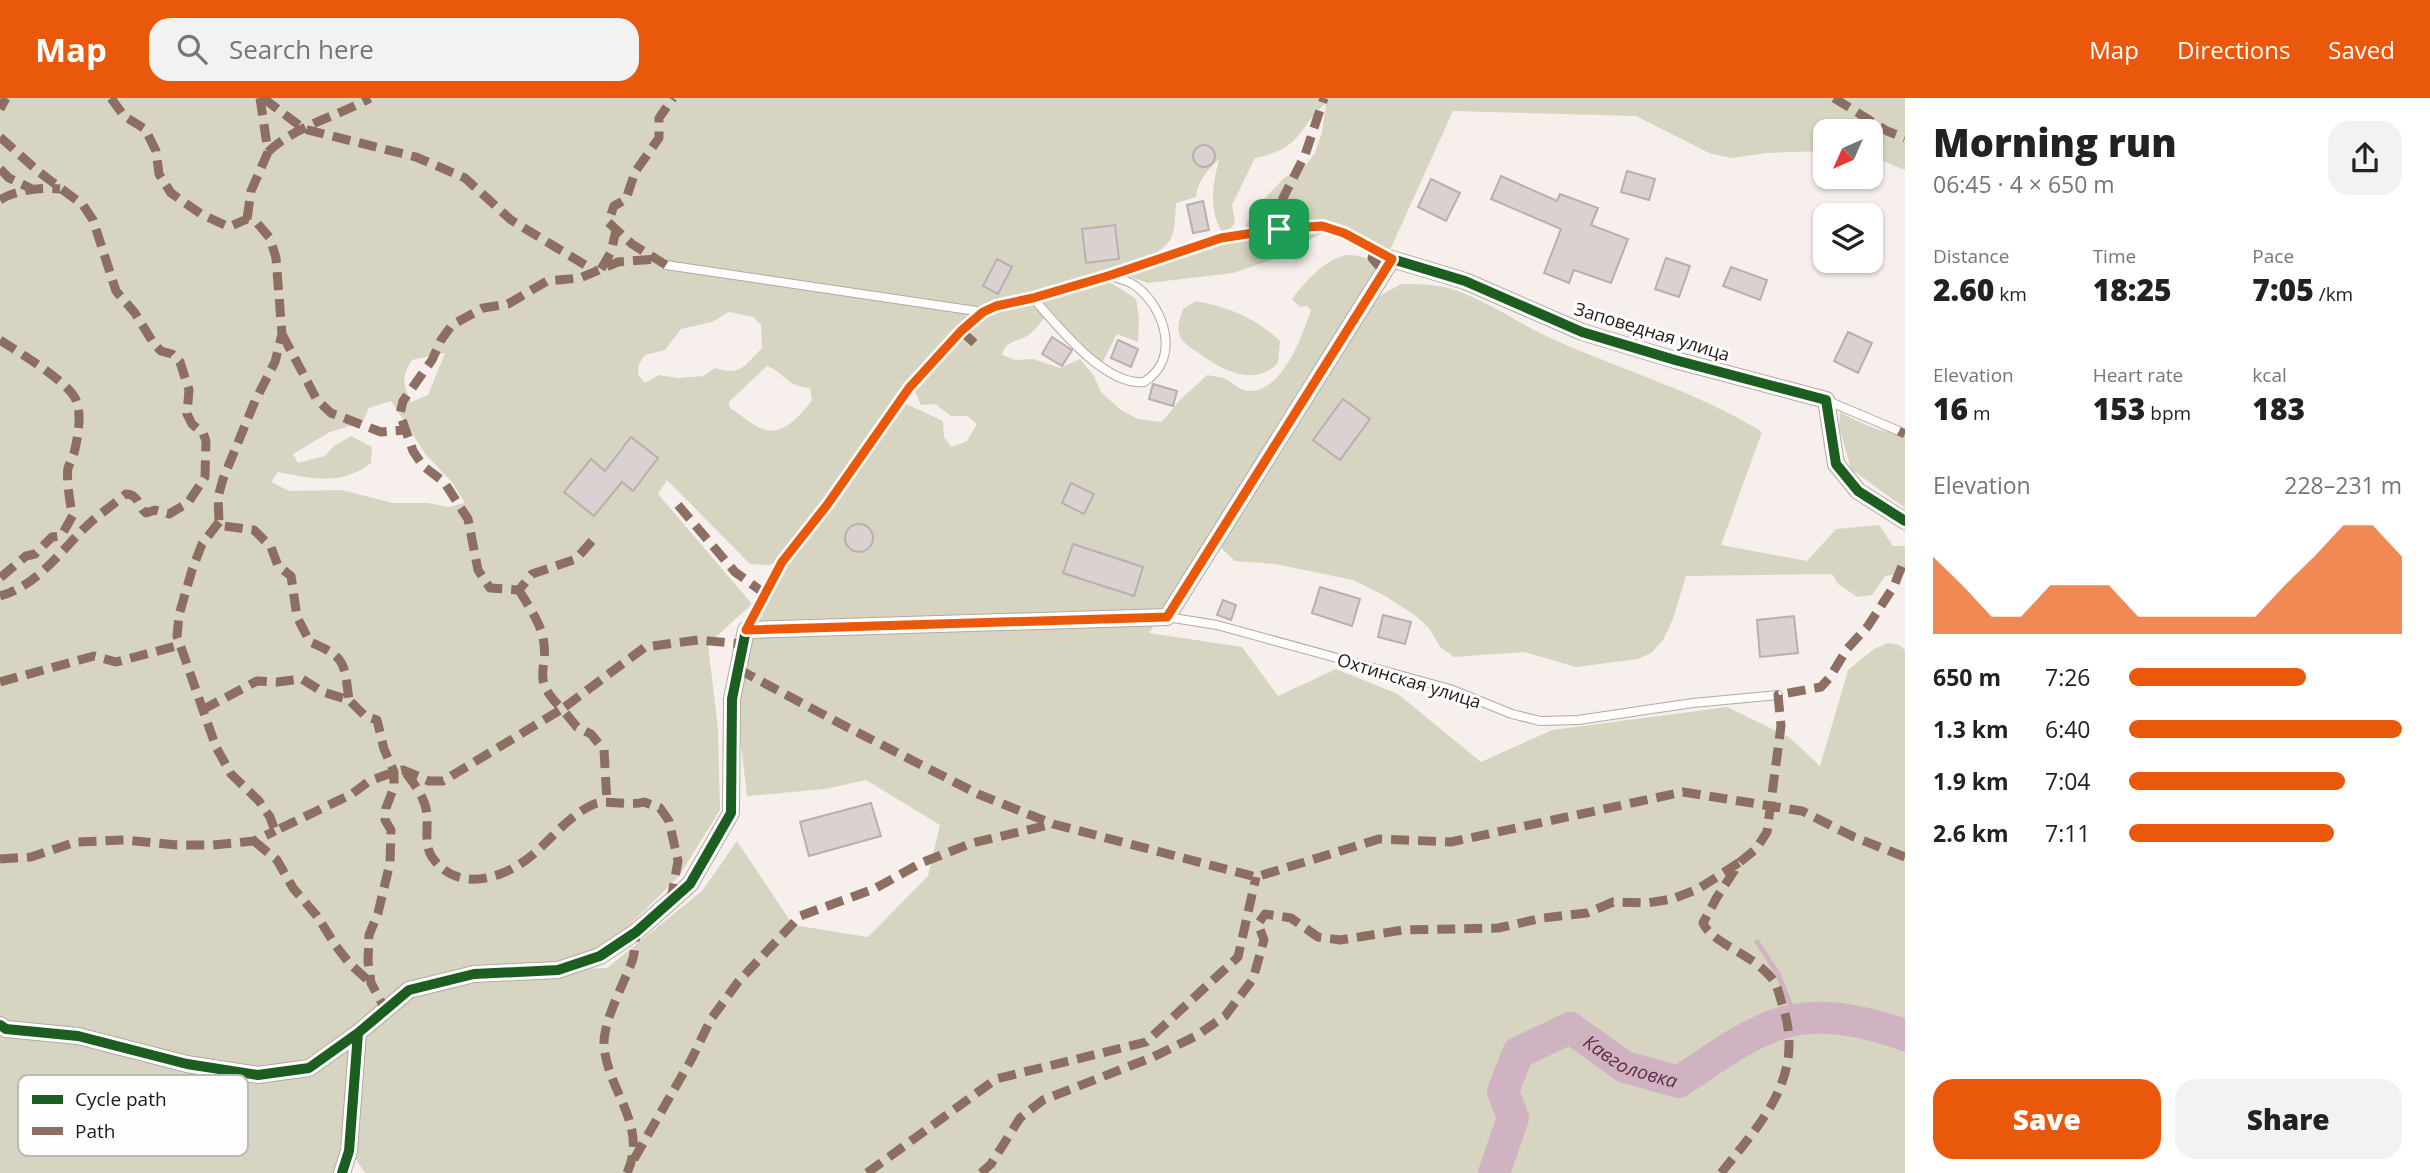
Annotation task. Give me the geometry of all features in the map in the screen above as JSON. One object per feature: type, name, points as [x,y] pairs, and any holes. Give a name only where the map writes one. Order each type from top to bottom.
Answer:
[{"type":"street","name":"Заповедная улица","points":[[1392,259],[1465,281],[1582,332],[1826,400]]},
{"type":"street","points":[[0,1026],[78,1037],[187,1064],[258,1074],[309,1068],[358,1033],[409,990],[474,974],[558,970],[600,956],[636,932],[690,884],[730,813],[733,699],[746,630],[1167,617],[1392,259]]},
{"type":"street","points":[[1826,400],[1836,464],[1858,491],[1905,521]]},
{"type":"street","points":[[342,1173],[349,1151],[358,1033]]},
{"type":"lane","points":[[746,630],[782,562],[827,505],[909,388],[961,331],[983,312],[996,306],[1111,275],[1221,238],[1250,233],[1312,226],[1335,229],[1392,259]]},
{"type":"lane","points":[[666,265],[983,312]]},
{"type":"lane","points":[[1033,298],[1071,340],[1103,367],[1124,380],[1144,382],[1155,373],[1165,353],[1167,341],[1164,326],[1154,306],[1138,288],[1111,275]]},
{"type":"lane","points":[[1826,400],[1899,431]]},
{"type":"lane","name":"Охтинская улица","points":[[1167,617],[1217,625],[1450,689],[1512,714],[1540,721],[1578,720],[1693,703],[1778,695]]},
{"type":"shaded area","points":[[0,98],[1905,98],[1905,170],[1883,161],[1883,119],[1813,119],[1813,151],[1730,158],[1709,153],[1636,116],[1453,111],[1390,250],[1384,252],[1344,236],[1323,233],[1271,260],[1233,273],[1148,283],[1125,275],[1207,248],[1247,240],[1246,225],[1253,211],[1284,178],[1304,167],[1315,153],[1322,133],[1326,103],[1290,144],[1271,154],[1255,158],[1232,205],[1235,222],[1231,228],[1222,232],[1213,205],[1219,159],[1201,181],[1196,197],[1176,203],[1173,232],[1164,247],[1134,264],[1092,279],[1113,284],[1136,299],[1138,342],[1117,334],[1102,363],[1078,343],[1041,302],[1041,295],[984,309],[965,320],[911,378],[810,524],[779,561],[769,565],[750,564],[667,480],[658,494],[752,604],[708,644],[718,729],[720,810],[679,876],[625,930],[560,970],[607,968],[702,891],[737,841],[793,925],[868,937],[928,876],[940,825],[866,780],[825,789],[747,796],[738,720],[748,632],[759,620],[767,595],[783,563],[814,527],[904,403],[943,421],[944,437],[951,447],[967,441],[977,424],[967,416],[951,416],[935,404],[921,405],[914,389],[985,314],[996,307],[1033,299],[1046,315],[1030,334],[1009,344],[1002,355],[1016,360],[1033,359],[1060,368],[1080,359],[1094,376],[1101,392],[1121,410],[1138,419],[1162,422],[1178,402],[1207,375],[1223,378],[1247,391],[1270,383],[1289,361],[1311,310],[1307,306],[1300,307],[1292,299],[1325,265],[1342,256],[1354,255],[1382,265],[1149,633],[1242,647],[1278,696],[1336,669],[1398,694],[1481,762],[1552,730],[1727,707],[1789,737],[1820,766],[1848,670],[1874,649],[1888,643],[1899,645],[1905,650],[1905,1173],[365,1173],[351,1152],[357,1033],[348,1151],[335,1173],[0,1173]],"holes":[[[729,312],[753,317],[761,325],[762,348],[742,368],[731,371],[715,368],[703,376],[678,378],[659,375],[645,383],[638,375],[639,364],[645,355],[665,350],[681,329],[712,322]],[[445,353],[428,395],[411,402],[404,381],[406,371],[412,360]],[[767,366],[796,385],[810,388],[812,400],[791,423],[770,431],[750,422],[730,408],[729,402]],[[391,401],[426,455],[451,481],[465,503],[448,507],[428,503],[393,503],[342,490],[289,491],[271,482],[278,472],[315,478],[338,478],[371,463],[372,447],[351,436],[334,446],[325,456],[298,463],[293,454],[330,432],[363,422],[369,408]]]},
{"type":"shaded area","points":[[1401,284],[1439,286],[1470,296],[1546,336],[1710,404],[1762,432],[1721,545],[1807,561],[1836,529],[1879,525],[1893,546],[1905,546],[1905,573],[1885,576],[1872,595],[1857,597],[1838,584],[1832,574],[1686,576],[1673,619],[1663,640],[1651,653],[1638,659],[1576,667],[1524,652],[1454,657],[1440,647],[1429,628],[1416,616],[1353,580],[1275,564],[1235,561],[1222,549],[1221,541],[1374,299]]},
{"type":"shaded area","points":[[1196,301],[1241,315],[1271,333],[1280,341],[1278,363],[1259,374],[1239,374],[1219,366],[1190,347],[1180,336],[1179,324],[1183,309]]},
{"type":"shaded area","points":[[1840,412],[1879,430],[1905,433],[1905,508],[1851,469],[1839,426]]},
{"type":"building","points":[[1204,145],[1212,148],[1215,156],[1212,164],[1204,167],[1196,164],[1193,156],[1196,148]]},
{"type":"building","points":[[1627,171],[1655,179],[1649,200],[1621,192]]},
{"type":"building","points":[[1501,176],[1557,201],[1560,194],[1598,208],[1591,225],[1628,239],[1611,283],[1574,270],[1569,283],[1544,273],[1561,229],[1491,199]]},
{"type":"building","points":[[1431,179],[1460,193],[1446,221],[1418,207]]},
{"type":"building","points":[[1203,201],[1209,230],[1193,233],[1187,205]]},
{"type":"building","points":[[1115,225],[1119,259],[1086,263],[1082,229]]},
{"type":"building","points":[[1666,258],[1690,266],[1679,297],[1655,289]]},
{"type":"building","points":[[997,259],[1012,267],[998,294],[983,286]]},
{"type":"building","points":[[1731,267],[1767,280],[1760,300],[1723,286]]},
{"type":"building","points":[[1848,332],[1872,343],[1858,373],[1834,361]]},
{"type":"building","points":[[1052,337],[1072,350],[1062,366],[1042,354]]},
{"type":"building","points":[[1118,340],[1138,349],[1131,367],[1111,358]]},
{"type":"building","points":[[1153,384],[1177,391],[1173,406],[1149,399]]},
{"type":"building","points":[[1343,399],[1370,419],[1340,460],[1313,440]]},
{"type":"building","points":[[631,437],[658,458],[633,491],[622,482],[594,516],[564,492],[591,459],[605,471]]},
{"type":"building","points":[[1071,483],[1094,494],[1084,514],[1062,503]]},
{"type":"building","points":[[859,524],[869,528],[873,538],[869,548],[859,552],[849,548],[845,538],[849,528]]},
{"type":"building","points":[[1073,544],[1143,567],[1134,596],[1063,573]]},
{"type":"building","points":[[1320,587],[1360,599],[1352,626],[1312,613]]},
{"type":"building","points":[[1223,600],[1236,605],[1231,620],[1217,615]]},
{"type":"building","points":[[1383,615],[1411,622],[1405,644],[1378,637]]},
{"type":"building","points":[[1794,616],[1798,653],[1760,657],[1757,620]]},
{"type":"building","points":[[871,803],[881,836],[809,856],[800,822]]},
{"type":"waterway","points":[[1757,942],[1778,974],[1796,1019]]},
{"type":"waterway","name":"Кавголовка","points":[[1494,1173],[1513,1118],[1503,1091],[1518,1053],[1570,1028],[1625,1067],[1679,1082],[1737,1044],[1785,1022],[1809,1018],[1837,1019],[1868,1024],[1905,1035]]},
{"type":"marked path","points":[[0,109],[6,98]]},
{"type":"marked path","points":[[111,98],[124,116],[145,129],[156,151],[159,174],[171,193],[201,214],[229,227],[247,219],[257,223],[270,238],[276,258],[282,334],[275,362],[255,401],[223,479],[218,497],[219,522],[224,526],[254,530],[271,547],[278,566],[291,576],[297,617],[310,642],[331,652],[341,662],[349,700]]},
{"type":"marked path","points":[[247,219],[251,191],[268,152],[260,98]]},
{"type":"marked path","points":[[263,98],[304,129],[416,157],[465,178],[511,220],[595,271]]},
{"type":"marked path","points":[[268,152],[304,128],[370,98]]},
{"type":"marked path","points":[[666,265],[632,244],[608,222],[614,206],[626,199],[635,172],[659,138],[659,118],[673,98]]},
{"type":"marked path","points":[[1279,229],[1283,198],[1305,155],[1324,98]]},
{"type":"marked path","points":[[1834,98],[1887,131],[1905,138]]},
{"type":"marked path","points":[[0,137],[39,172],[83,205],[93,220],[116,291],[135,313],[154,344],[180,362],[189,390],[187,414],[192,424],[203,433],[206,441],[205,477],[188,503],[169,514],[155,510],[146,513],[136,498],[126,494],[92,521],[39,574],[14,591],[0,596]]},
{"type":"marked path","points":[[0,169],[9,178],[32,189]]},
{"type":"marked path","points":[[0,200],[29,190],[60,189]]},
{"type":"marked path","points":[[601,269],[611,252],[616,230]]},
{"type":"marked path","points":[[1375,251],[1372,258],[1386,269]]},
{"type":"marked path","points":[[592,541],[576,559],[532,574],[519,590],[490,588],[478,570],[468,519],[444,482],[423,466],[413,451],[400,414],[403,401],[432,360],[441,340],[452,325],[483,308],[508,304],[547,281],[580,278],[618,262],[656,259]]},
{"type":"marked path","points":[[961,331],[980,348]]},
{"type":"marked path","points":[[282,334],[317,400],[331,413],[381,432],[405,430]]},
{"type":"marked path","points":[[0,340],[63,384],[76,400],[79,419],[74,453],[68,468],[73,515],[61,536],[52,537],[35,554],[26,556],[0,578]]},
{"type":"marked path","points":[[1899,431],[1905,434]]},
{"type":"marked path","points":[[678,505],[735,572],[764,593]]},
{"type":"marked path","points":[[219,522],[202,544],[192,570],[179,615],[177,636],[216,747],[231,774],[259,801],[270,817],[275,831],[352,794],[369,781],[394,772],[403,770],[429,781],[443,781],[562,709],[577,727],[591,734],[604,750],[607,803]]},
{"type":"marked path","points":[[1721,1173],[1751,1136],[1775,1098],[1788,1057],[1789,1034],[1773,980],[1752,960],[1712,935],[1703,923],[1740,862],[1756,849],[1767,832],[1781,726],[1778,695],[1821,687],[1847,649],[1868,626],[1894,586],[1905,558]]},
{"type":"marked path","points":[[519,590],[542,634],[543,680],[562,709],[645,647],[698,640],[743,644]]},
{"type":"marked path","points":[[0,682],[94,656],[116,662],[180,645]]},
{"type":"marked path","points":[[738,669],[978,794],[1053,824],[1256,877],[1379,839],[1451,842],[1683,792],[1802,811],[1854,837],[1905,857]]},
{"type":"marked path","points":[[202,710],[257,681],[302,679],[323,692],[349,700],[365,716],[377,720],[384,749],[394,772],[394,787],[386,808],[385,820],[391,830],[390,863],[378,913],[369,935],[368,961],[371,983],[385,1009]]},
{"type":"marked path","points":[[406,773],[425,803],[427,842],[432,857],[441,868],[464,878],[490,877],[515,867],[582,810],[592,805],[604,802],[644,802],[660,808],[669,821],[678,861],[671,900]]},
{"type":"marked path","points":[[634,1159],[691,1060],[711,1019],[738,982],[800,916],[874,889],[921,863],[972,843],[1053,824]]},
{"type":"marked path","points":[[0,859],[31,857],[76,842],[125,840],[213,845],[254,841],[275,831]]},
{"type":"marked path","points":[[254,841],[277,860],[293,888],[317,916],[336,946],[350,964],[371,983]]},
{"type":"marked path","points":[[981,1173],[991,1164],[1020,1118],[1043,1100],[1153,1057],[1196,1036],[1225,1016],[1253,979],[1264,940],[1258,924],[1265,914],[1291,918],[1318,937],[1340,940],[1403,930],[1498,928],[1543,918],[1587,913],[1613,902],[1647,903],[1672,899],[1698,889],[1740,862]]},
{"type":"marked path","points":[[867,1173],[996,1079],[1146,1042],[1238,957],[1256,877]]},
{"type":"marked path","points":[[627,1173],[633,1139],[625,1108],[607,1062],[604,1045],[610,1015],[632,960],[636,932]]},
{"type":"cycle path","points":[[342,1173],[349,1151],[358,1033],[409,990],[474,974],[558,970],[600,956],[636,932],[690,884],[731,813],[732,699],[746,630],[1167,617],[1392,259],[1465,281],[1582,332],[1826,400],[1836,464],[1858,491],[1905,521]]},
{"type":"cycle path","points":[[0,1025],[6,1029],[78,1036],[187,1064],[258,1075],[309,1068],[358,1033]]},
{"type":"route","points":[[1322,226],[1335,229],[1392,259],[1167,617],[746,630],[782,562],[827,505],[909,388],[972,320],[996,306],[1111,275],[1221,238],[1279,229],[1322,226]]}]
